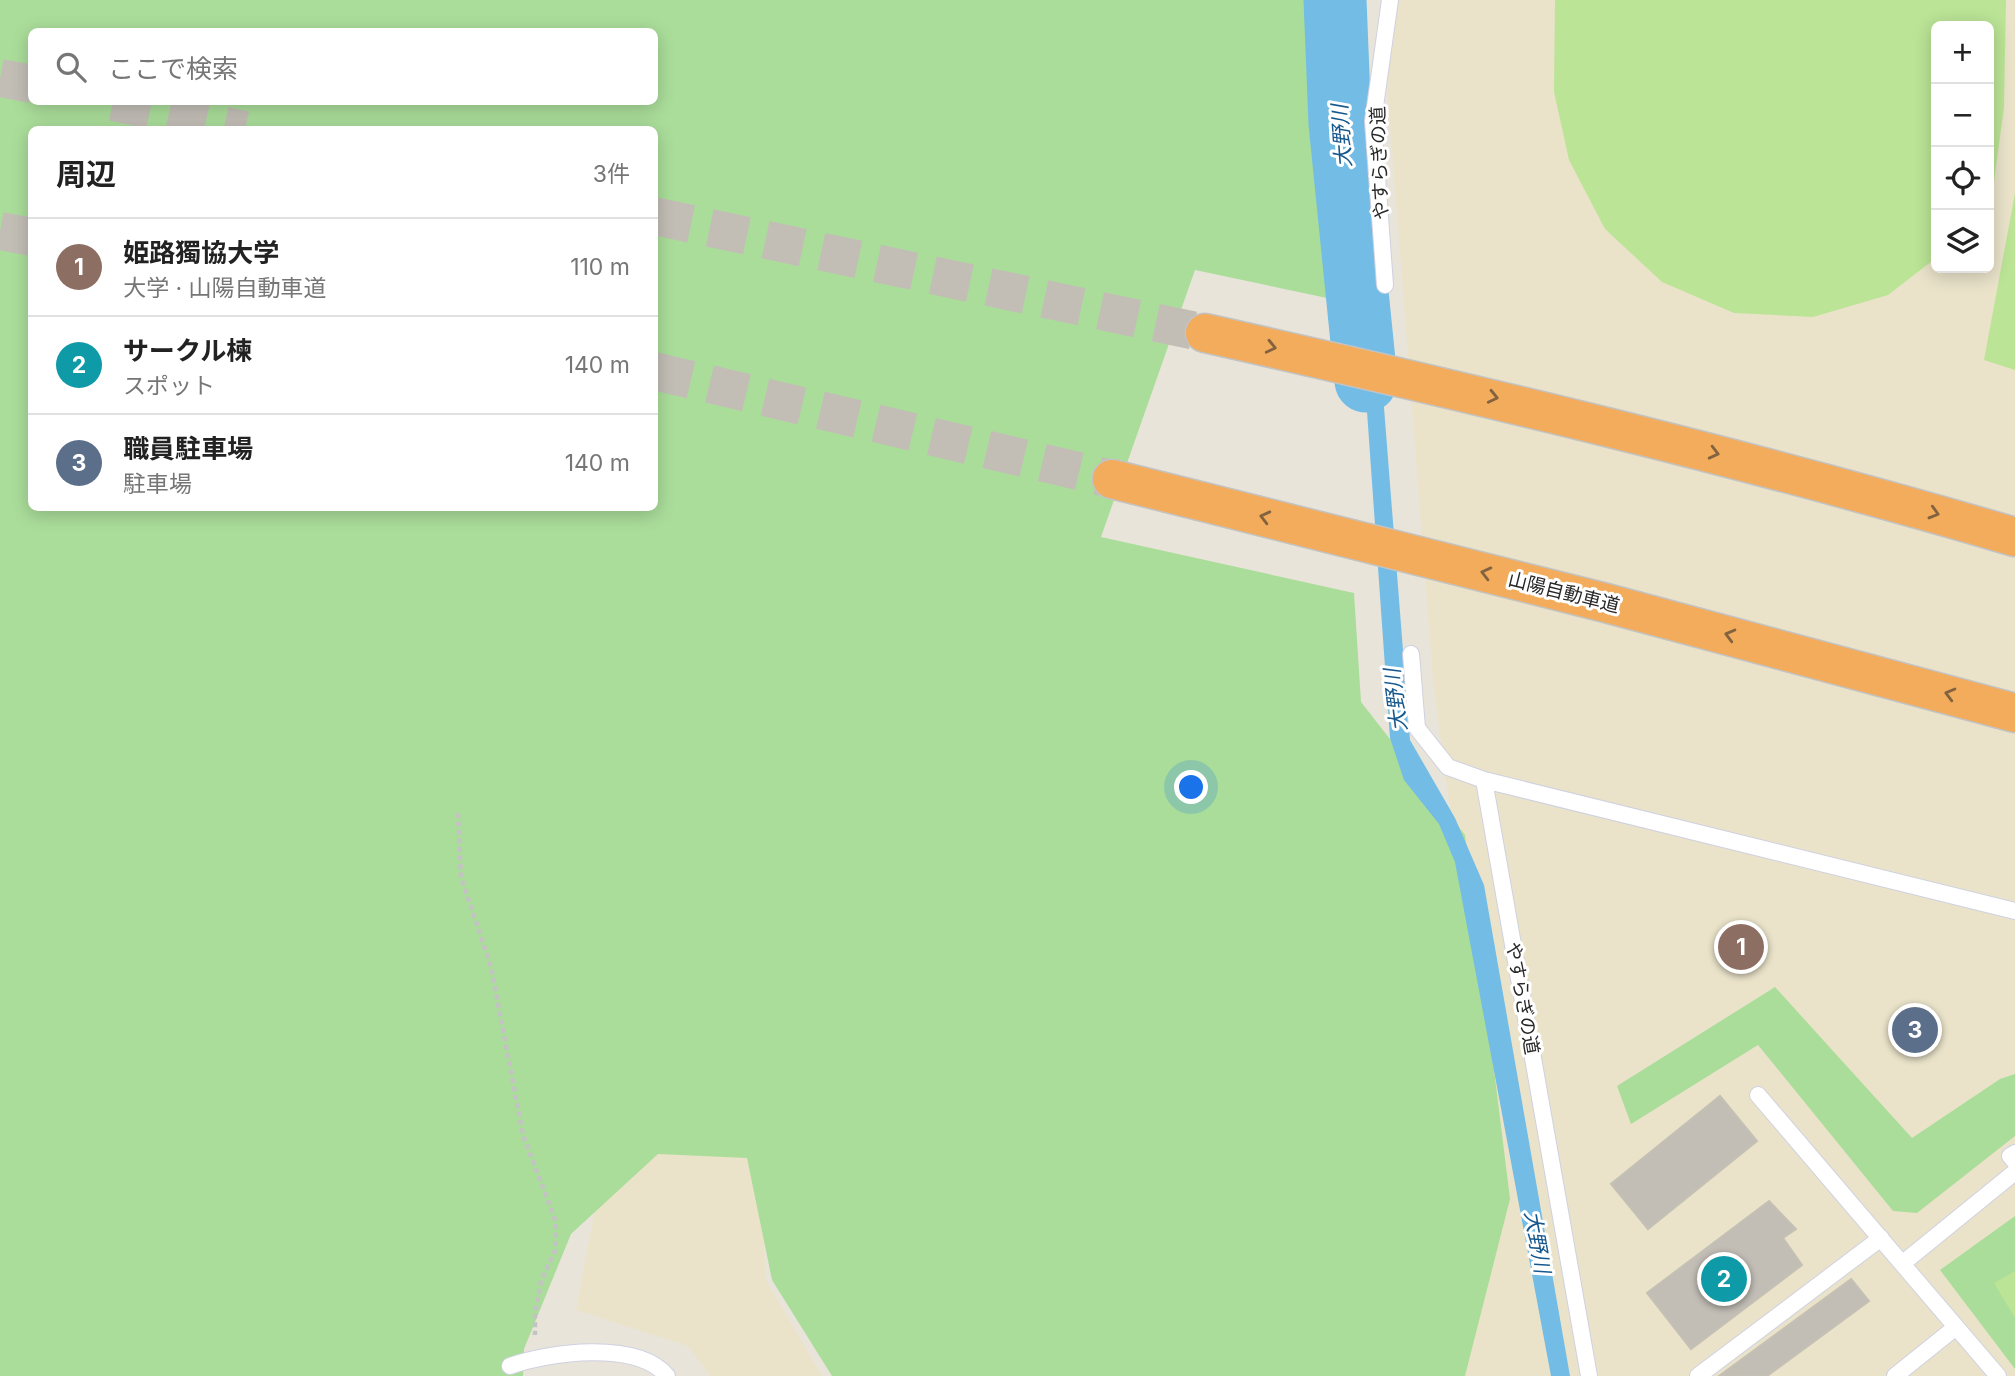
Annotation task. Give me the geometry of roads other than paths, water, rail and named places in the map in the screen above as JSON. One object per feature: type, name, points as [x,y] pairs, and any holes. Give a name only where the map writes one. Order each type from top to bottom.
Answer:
[{"type":"highway","points":[[1205,332],[1510,401],[1852,489],[2015,537]]},
{"type":"highway","name":"山陽自動車道","points":[[1112,479],[1606,603],[2015,713]]},
{"type":"lane","name":"やすらぎの道","points":[[1385,285],[1373,121],[1390,0]]},
{"type":"lane","points":[[1410,654],[1417,728],[1448,767],[1484,780],[2015,911]]},
{"type":"lane","name":"やすらぎの道","points":[[1484,780],[1589,1376]]},
{"type":"lane","points":[[1758,1095],[1998,1376]]},
{"type":"lane","points":[[2015,1153],[2010,1156],[2015,1163]]},
{"type":"lane","points":[[1903,1263],[2015,1172]]},
{"type":"lane","points":[[1698,1376],[1881,1238]]},
{"type":"lane","points":[[1895,1376],[1956,1327]]},
{"type":"lane","points":[[510,1366],[536,1357],[613,1352],[660,1368],[667,1376]]},
{"type":"water","points":[[1346,113],[1361,113],[1410,740],[1455,818],[1484,885],[1570,1376],[1551,1376],[1455,862],[1439,824],[1404,780],[1390,738]]},
{"type":"waterway","name":"大野川","points":[[1335,0],[1340,123],[1366,381]]},
{"type":"tunnel","points":[[0,78],[28,83]]},
{"type":"tunnel","points":[[127,105],[226,126]]},
{"type":"tunnel","points":[[658,217],[1205,333]]},
{"type":"tunnel","points":[[0,231],[28,236]]},
{"type":"tunnel","points":[[658,372],[1112,479]]},
{"type":"place","name":"姫路獨協大学","points":[[1741,947]]},
{"type":"place","name":"職員駐車場","points":[[1915,1030]]},
{"type":"place","name":"サークル楝","points":[[1724,1279]]}]
